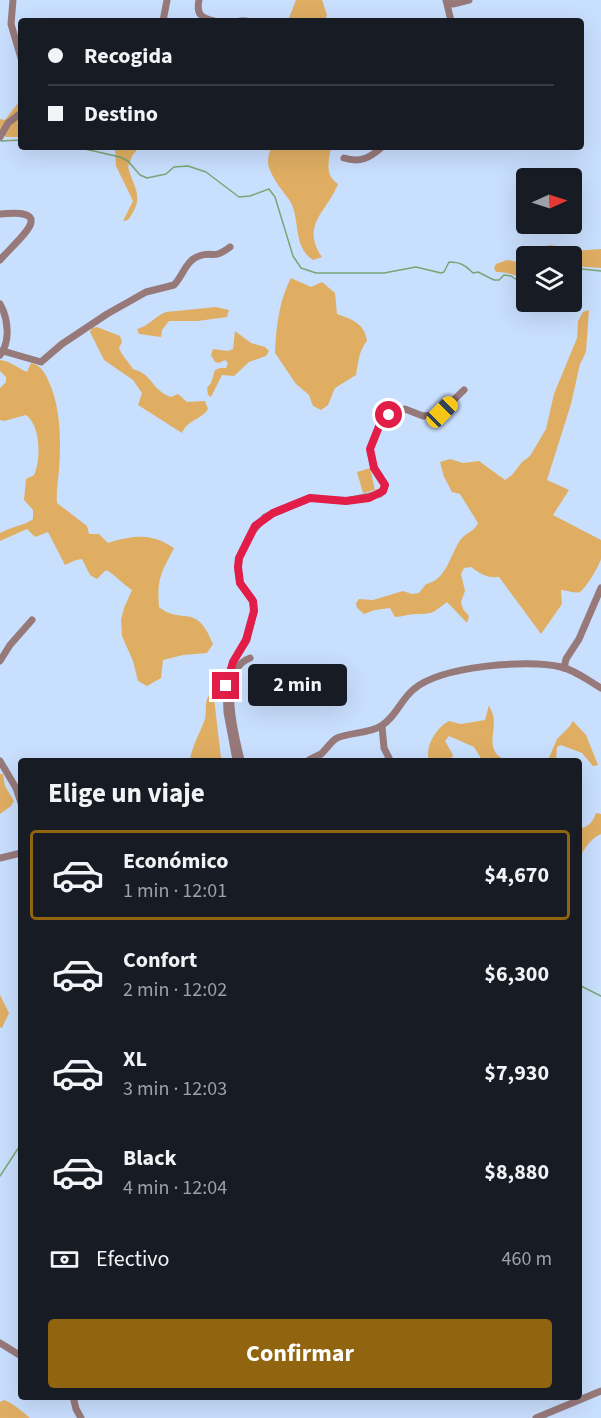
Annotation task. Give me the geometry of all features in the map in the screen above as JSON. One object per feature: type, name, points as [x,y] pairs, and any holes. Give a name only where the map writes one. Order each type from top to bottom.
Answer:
[{"type":"street","points":[[13,0],[11,24],[18,48]]},
{"type":"street","points":[[164,18],[167,0]]},
{"type":"street","points":[[199,0],[198,12],[203,18]]},
{"type":"street","points":[[447,1],[453,4],[469,0]]},
{"type":"street","points":[[447,1],[450,18]]},
{"type":"street","points":[[0,137],[8,123],[18,115]]},
{"type":"street","points":[[344,158],[352,161],[365,159],[378,150]]},
{"type":"street","points":[[0,214],[22,213],[30,218],[32,223],[0,260]]},
{"type":"street","points":[[0,304],[5,313],[7,330],[2,353],[41,362],[62,344],[107,314],[146,292],[174,285],[185,268],[197,257],[219,255],[230,247]]},
{"type":"street","points":[[236,758],[227,712],[226,686],[233,662],[246,640],[254,611],[253,601],[242,586],[238,571],[239,558],[252,530],[273,513],[310,498],[346,501],[380,494],[385,485],[374,468],[370,449],[382,419],[405,409],[423,416],[439,414],[464,390]]},
{"type":"street","points":[[564,668],[601,588]]},
{"type":"street","points":[[0,661],[10,645],[32,620]]},
{"type":"street","points":[[241,758],[235,731],[231,688],[238,668],[250,658]]},
{"type":"street","points":[[313,758],[322,753],[331,742],[338,738],[382,726],[399,710],[414,689],[446,674],[464,669],[508,664],[564,668],[601,688]]},
{"type":"street","points":[[382,726],[384,748],[389,758]]},
{"type":"street","points":[[0,761],[18,794]]},
{"type":"street","points":[[0,858],[18,854]]},
{"type":"street","points":[[0,1343],[18,1354]]},
{"type":"street","points":[[582,1399],[601,1391]]},
{"type":"street","points":[[74,1400],[81,1418]]},
{"type":"street","points":[[536,1418],[579,1400]]},
{"type":"shaded area","points":[[296,0],[322,0],[327,15],[326,18],[289,18]]},
{"type":"shaded area","points":[[18,103],[18,137],[6,137],[0,131],[0,119],[5,120]]},
{"type":"shaded area","points":[[115,150],[137,150],[128,167],[136,188],[136,205],[128,220],[123,221],[133,201],[116,166]]},
{"type":"shaded area","points":[[270,150],[331,150],[329,172],[338,184],[314,227],[316,246],[322,257],[313,260],[302,248],[293,208],[274,178],[268,158]]},
{"type":"shaded area","points":[[601,249],[601,268],[582,267],[582,250]]},
{"type":"shaded area","points":[[507,260],[516,262],[516,275],[496,272],[494,268],[496,264]]},
{"type":"shaded area","points":[[291,278],[311,287],[322,282],[335,293],[337,314],[357,323],[366,335],[367,341],[358,361],[356,375],[335,388],[328,405],[321,410],[313,406],[309,395],[296,384],[275,353],[279,314]]},
{"type":"shaded area","points":[[216,307],[229,310],[227,317],[198,321],[169,321],[162,330],[161,337],[139,334],[137,329],[166,312]]},
{"type":"shaded area","points":[[589,310],[586,352],[580,364],[571,404],[547,480],[569,490],[553,515],[601,540],[601,559],[586,586],[580,592],[561,590],[562,604],[541,634],[499,577],[484,575],[471,567],[464,568],[461,574],[465,591],[461,602],[469,616],[467,623],[447,602],[435,611],[426,614],[395,617],[390,608],[364,614],[357,608],[356,603],[359,599],[373,600],[403,591],[412,594],[419,593],[426,584],[433,582],[447,566],[461,539],[478,523],[460,494],[452,492],[444,477],[440,462],[450,459],[463,463],[479,461],[505,480],[530,456],[546,429],[554,394],[577,338],[578,321],[583,312]]},
{"type":"shaded area","points":[[97,327],[120,336],[122,342],[119,348],[133,369],[145,375],[164,394],[171,397],[178,394],[187,402],[205,401],[208,409],[202,416],[187,425],[182,433],[138,405],[142,393],[133,380],[104,360],[90,332],[92,328]]},
{"type":"shaded area","points":[[235,331],[251,343],[265,347],[269,351],[266,356],[249,362],[234,376],[222,375],[211,397],[208,395],[207,388],[215,370],[226,368],[228,363],[225,360],[215,362],[211,355],[213,349],[228,351],[233,349]]},
{"type":"shaded area","points":[[0,360],[27,372],[31,363],[34,364],[42,370],[53,392],[59,425],[60,448],[57,503],[87,526],[89,534],[99,534],[108,543],[142,537],[158,540],[174,548],[161,576],[159,607],[175,615],[195,618],[201,623],[213,644],[207,653],[163,660],[161,678],[147,686],[138,681],[133,661],[122,636],[121,620],[132,590],[106,570],[97,579],[90,575],[82,559],[65,565],[48,532],[35,537],[27,529],[0,541],[0,533],[33,519],[33,510],[24,500],[26,479],[34,475],[38,461],[38,444],[35,427],[26,415],[0,420],[0,388],[6,382],[6,377],[0,371]]},
{"type":"shaded area","points":[[370,468],[375,490],[363,493],[357,472]]},
{"type":"shaded area","points":[[209,695],[214,698],[221,758],[191,758],[205,719]]},
{"type":"shaded area","points":[[489,705],[494,720],[494,749],[502,758],[481,758],[474,747],[449,736],[445,741],[453,755],[452,758],[429,758],[430,743],[440,728],[449,721],[461,724],[485,720]]},
{"type":"shaded area","points":[[573,721],[586,735],[598,765],[593,766],[582,753],[561,745],[557,747],[556,758],[549,758],[557,739]]},
{"type":"shaded area","points":[[0,774],[3,774],[5,786],[14,801],[0,814]]},
{"type":"shaded area","points":[[596,813],[601,814],[601,834],[591,841],[582,854],[582,828],[590,824]]},
{"type":"shaded area","points":[[0,995],[9,1013],[2,1028],[0,1027]]},
{"type":"shaded area","points":[[4,1400],[30,1418],[0,1418],[0,1402]]},
{"type":"waterway","points":[[1,141],[18,140]]},
{"type":"waterway","points":[[89,150],[120,157],[128,161],[140,175],[147,178],[166,174],[174,167],[188,166],[206,172],[239,197],[250,196],[269,189],[275,197],[293,256],[301,268],[316,273],[384,273],[416,267],[441,273],[444,272],[449,262],[459,263],[473,273],[478,272],[494,280],[499,280],[504,275],[516,279]]},
{"type":"waterway","points":[[582,269],[601,271]]},
{"type":"waterway","points":[[582,986],[601,996]]},
{"type":"waterway","points":[[0,1176],[18,1149]]},
{"type":"route","points":[[226,686],[233,662],[248,636],[254,611],[253,601],[242,586],[238,571],[239,558],[252,530],[265,517],[302,500],[326,498],[346,501],[380,494],[385,485],[374,468],[370,449],[382,419],[389,415]]}]
